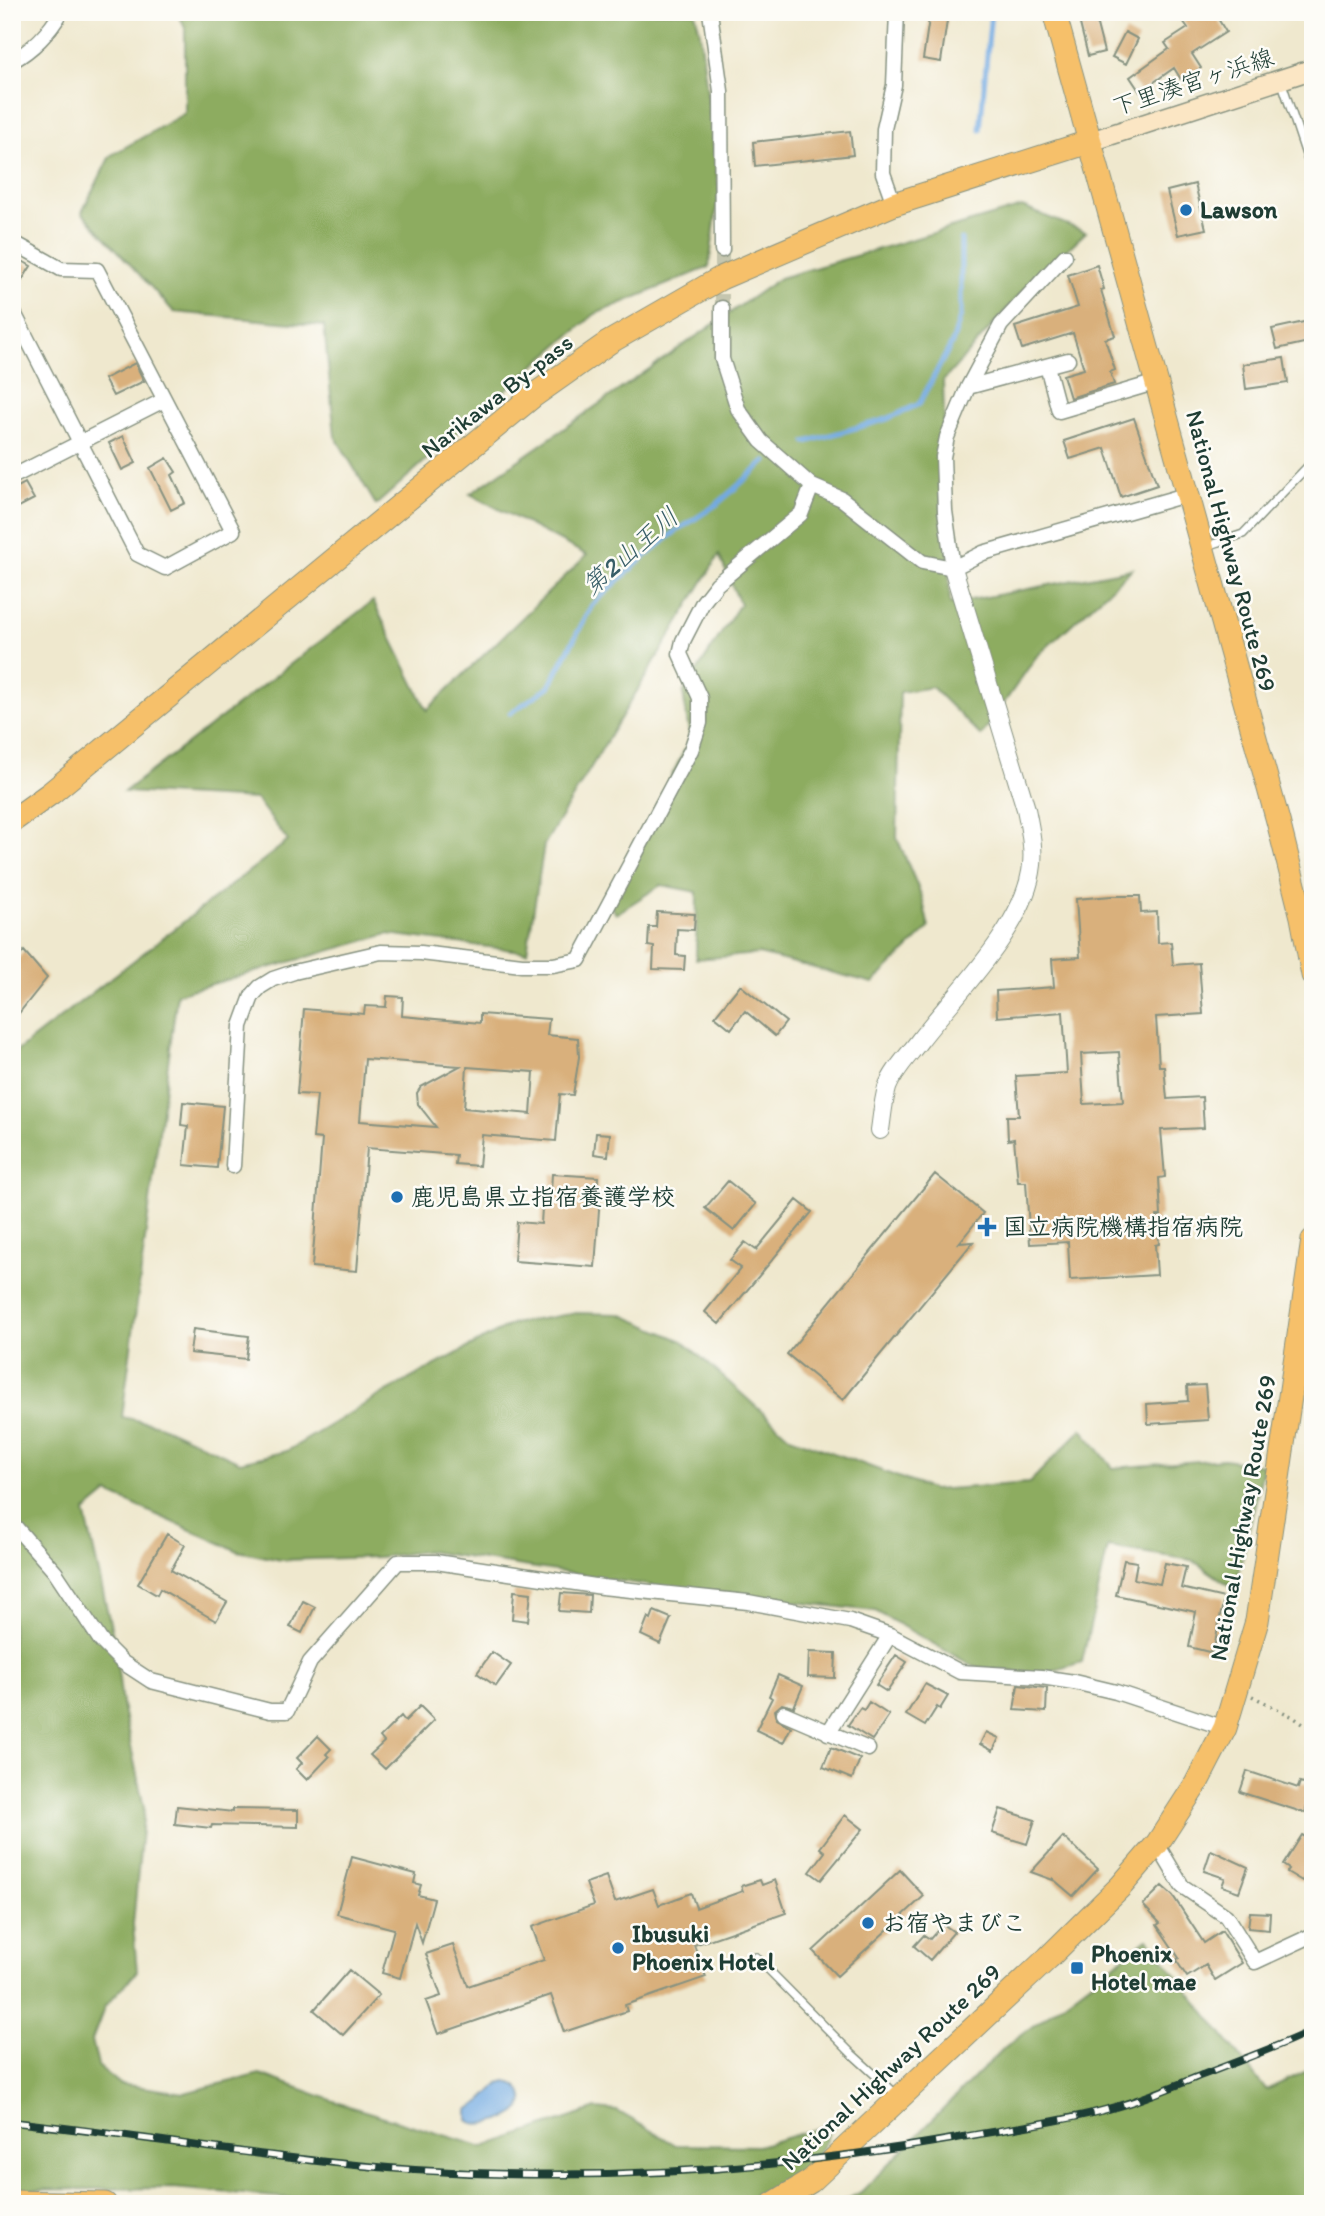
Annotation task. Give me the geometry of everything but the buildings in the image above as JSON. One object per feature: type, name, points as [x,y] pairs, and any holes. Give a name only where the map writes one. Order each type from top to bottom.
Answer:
[{"type":"highway","name":"National Highway Route 269","points":[[1054,12],[1278,821],[1302,917],[1313,975]]},
{"type":"highway","name":"Narikawa By-pass","points":[[12,821],[51,793],[533,396],[608,343],[721,278],[894,204],[1089,142]]},
{"type":"highway","name":"National Highway Route 269","points":[[773,2204],[811,2181],[1121,1886],[1157,1844],[1196,1784],[1225,1728],[1257,1621],[1313,1240]]},
{"type":"highway","points":[[12,2202],[105,2204]]},
{"type":"main road","name":"下里湊宮ヶ浜線","points":[[1089,142],[1313,69]]},
{"type":"street","points":[[12,61],[41,39],[61,12]]},
{"type":"street","points":[[710,12],[721,90],[722,250]]},
{"type":"street","points":[[894,204],[883,173],[884,129],[894,85],[897,12]]},
{"type":"street","points":[[12,246],[18,245],[61,269],[97,270],[233,531],[165,568],[137,554],[12,309]]},
{"type":"street","points":[[880,1130],[888,1087],[898,1069],[943,1009],[987,958],[1020,908],[1032,871],[1026,808],[953,568],[945,511],[943,457],[947,437],[968,387],[1001,324],[1065,257]]},
{"type":"street","points":[[722,308],[722,359],[738,409],[761,440],[811,486],[842,499],[922,562],[953,568],[983,553],[1189,494]]},
{"type":"street","points":[[968,387],[1068,360]]},
{"type":"street","points":[[1046,366],[1059,411],[1157,382]]},
{"type":"street","points":[[12,477],[164,400]]},
{"type":"street","points":[[233,1166],[241,1026],[247,1005],[260,987],[294,972],[381,952],[421,953],[522,965],[554,965],[579,960],[691,750],[700,723],[700,698],[680,654],[683,641],[703,602],[717,584],[801,513],[811,486]]},
{"type":"street","points":[[12,1523],[55,1572],[101,1641],[122,1661],[151,1681],[270,1712],[287,1712],[310,1662],[398,1562],[436,1562],[614,1589],[748,1602],[850,1621],[890,1635],[960,1672],[1074,1682],[1116,1692],[1225,1728]]},
{"type":"street","points":[[828,1733],[890,1635]]},
{"type":"street","points":[[784,1713],[868,1749]]},
{"type":"street","points":[[1157,1844],[1182,1886],[1227,1916],[1255,1962],[1313,1935]]},
{"type":"lane","points":[[1281,79],[1313,176]]},
{"type":"lane","points":[[1203,547],[1243,534],[1313,465]]},
{"type":"lane","points":[[756,1956],[852,2054],[899,2097]]},
{"type":"path","points":[[1238,1689],[1293,1717],[1313,1731]]},
{"type":"green space","points":[[178,12],[695,12],[700,33],[719,191],[709,267],[595,314],[376,505],[335,436],[324,326],[174,312],[82,212],[110,156],[185,113],[185,28]]},
{"type":"green space","points":[[1022,207],[1086,232],[1022,292],[943,381],[950,604],[1132,569],[1036,657],[981,736],[932,687],[900,692],[897,838],[922,897],[929,928],[873,983],[759,954],[696,959],[697,892],[661,885],[616,914],[608,902],[690,739],[683,693],[740,604],[719,555],[544,845],[527,952],[388,934],[177,994],[122,1417],[159,1425],[240,1462],[287,1451],[387,1391],[512,1324],[576,1313],[620,1314],[683,1341],[790,1437],[933,1490],[1029,1483],[1082,1429],[1113,1468],[1224,1459],[1264,1465],[1235,1589],[1192,1560],[1108,1547],[1082,1662],[1039,1675],[975,1667],[875,1611],[653,1586],[426,1551],[379,1557],[281,1560],[238,1551],[108,1493],[85,1512],[115,1645],[122,1704],[144,1808],[133,1924],[137,1972],[105,2006],[92,2040],[98,2066],[120,2084],[184,2093],[260,2074],[345,2105],[483,2147],[596,2109],[617,2111],[676,2145],[758,2146],[833,2124],[821,2149],[806,2167],[776,2188],[744,2204],[359,2204],[172,2188],[12,2190],[12,1055],[288,841],[256,799],[124,792],[373,601],[427,710],[587,555],[470,494],[780,278]]},
{"type":"green space","points":[[1148,1939],[1266,2090],[1313,2068],[1313,2204],[839,2204],[861,2192],[1005,2047]]},
{"type":"water","points":[[506,2082],[515,2085],[523,2096],[519,2110],[494,2122],[479,2124],[468,2120],[468,2110],[482,2101],[499,2084]]},
{"type":"waterway","name":"第2山王川","points":[[980,130],[991,12]]},
{"type":"waterway","name":"第2山王川","points":[[806,442],[887,419],[919,404],[953,341],[961,314],[961,240]]},
{"type":"waterway","name":"第2山王川","points":[[510,713],[549,687],[592,605],[642,559],[675,532],[716,505],[766,461]]},
{"type":"tunnel","points":[[722,250],[722,308]]},
{"type":"railway","points":[[12,2122],[314,2161],[415,2170],[550,2175],[684,2171],[885,2150],[1089,2114],[1156,2094],[1313,2030]]},
{"type":"place","name":"Lawson","points":[[1186,210]]},
{"type":"place","name":"鹿児島県立指宿養護学校","points":[[397,1197]]},
{"type":"place","name":"国立病院機構指宿病院","points":[[987,1227]]},
{"type":"place","name":"お宿やまびこ","points":[[868,1923]]},
{"type":"place","name":"Ibusuki Phoenix Hotel","points":[[618,1948]]},
{"type":"place","name":"Phoenix Hotel mae","points":[[1077,1968]]}]
